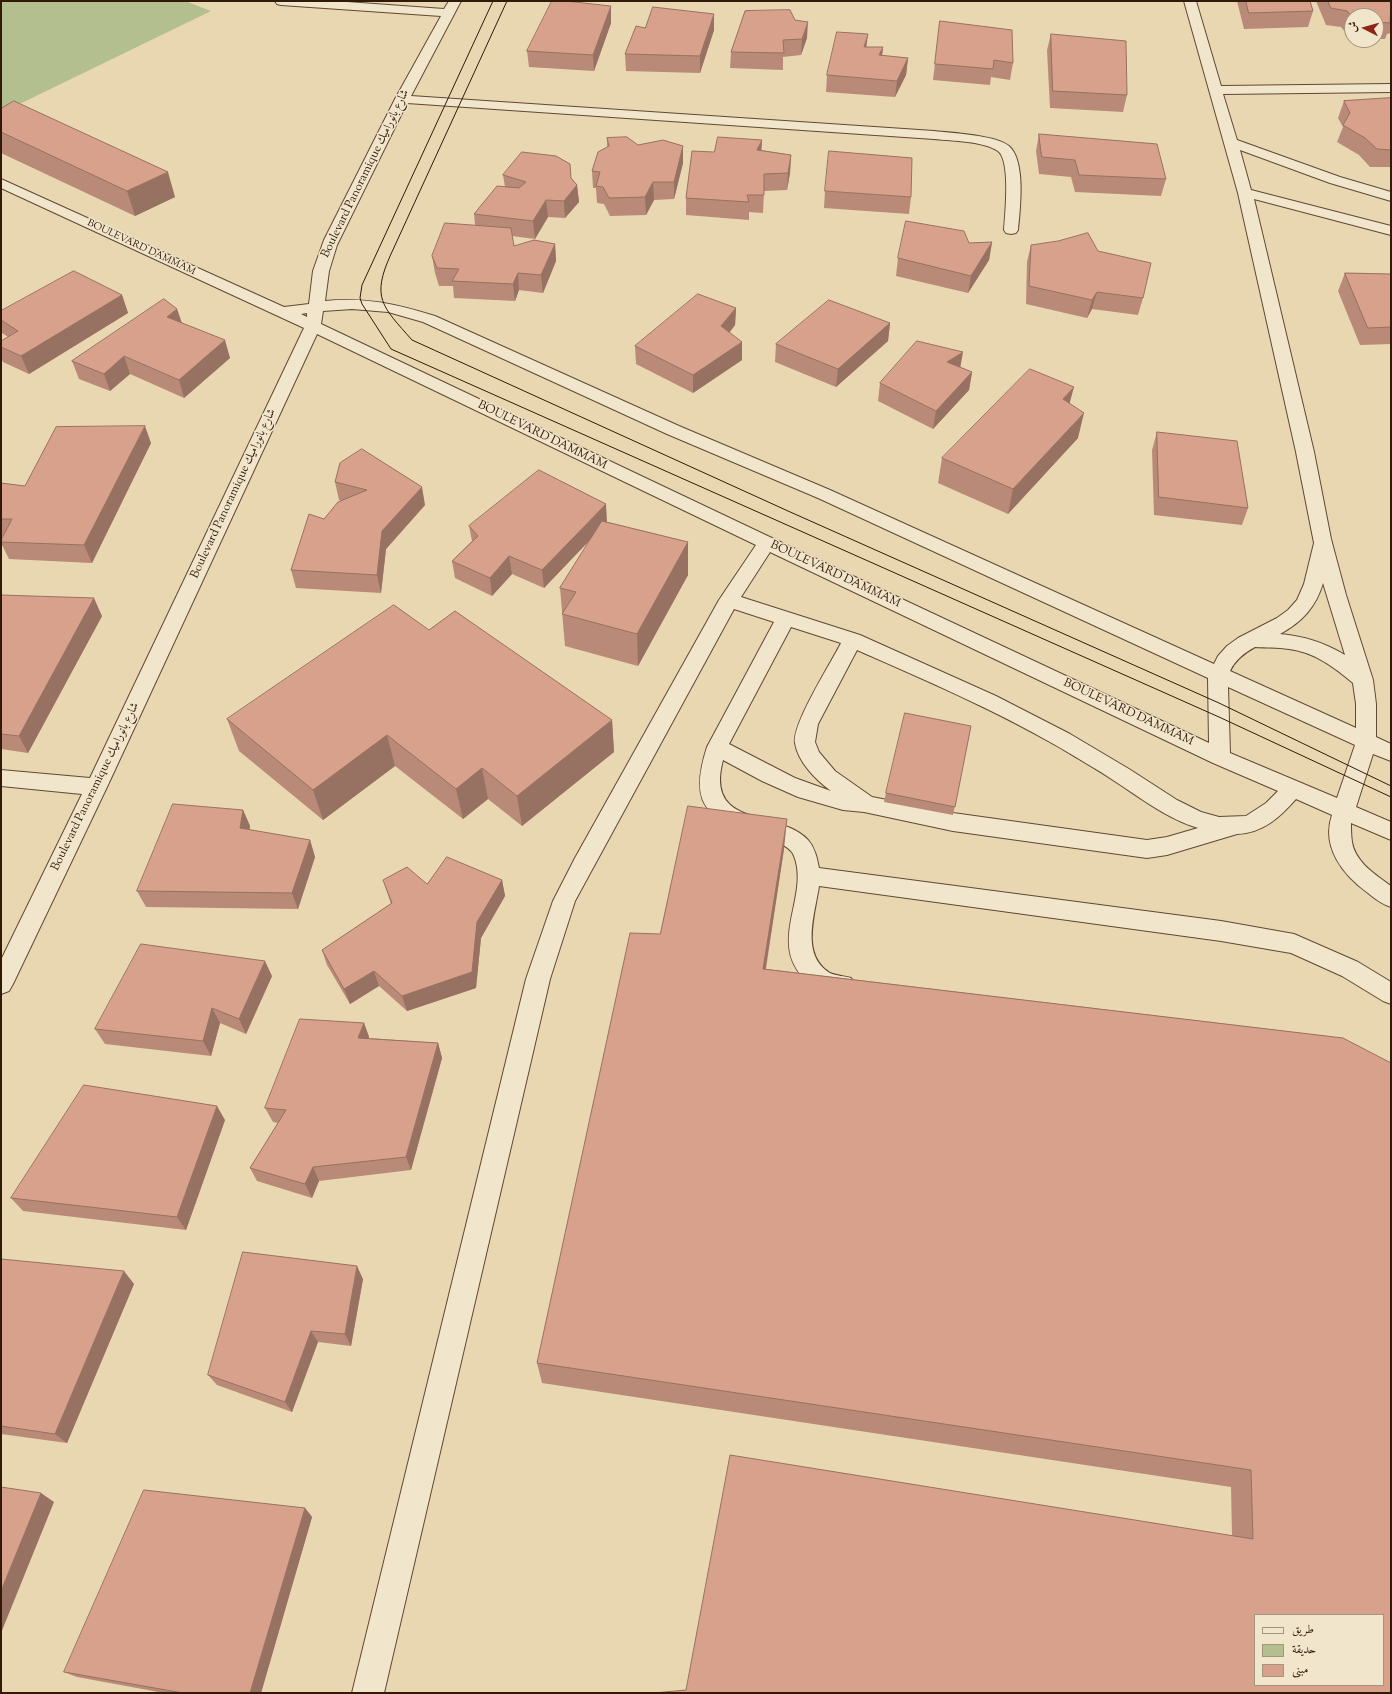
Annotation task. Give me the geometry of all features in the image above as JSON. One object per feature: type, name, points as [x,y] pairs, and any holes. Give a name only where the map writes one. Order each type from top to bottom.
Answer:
[{"type":"street","points":[[281,1],[452,7]]},
{"type":"street","points":[[1190,1],[1245,193],[1305,452],[1322,539],[1336,596],[1363,680],[1367,724],[1366,742],[1343,810],[1340,823],[1341,843],[1347,859],[1364,878],[1391,898]]},
{"type":"street","name":"Boulevard Panoramique شارع بانوراميك","points":[[1,984],[96,788],[315,317],[319,281],[324,259],[332,240],[402,99],[452,7]]},
{"type":"street","points":[[1216,90],[1391,88]]},
{"type":"street","points":[[402,99],[934,135],[986,143],[1004,149],[1011,160],[1011,230]]},
{"type":"street","points":[[1230,142],[1335,180],[1391,197]]},
{"type":"street","name":"BOULEVARD DAMMAM","points":[[1,183],[282,312],[315,317],[767,543],[1220,756],[1391,831]]},
{"type":"street","points":[[1245,193],[1391,231]]},
{"type":"street","name":"BOULEVARD DAMMAM","points":[[315,317],[362,304],[408,312],[429,319],[673,430],[824,494],[1391,753]]},
{"type":"street","points":[[1220,756],[1219,674],[1226,661],[1237,649],[1294,616],[1304,606],[1314,583],[1322,539]]},
{"type":"street","points":[[368,1693],[536,986],[552,933],[564,901],[583,864],[729,600],[767,543]]},
{"type":"street","points":[[729,600],[853,640],[989,701],[1062,740],[1169,806],[1195,819],[1219,826],[1238,826]]},
{"type":"street","points":[[786,618],[718,748],[710,768],[710,788],[714,803],[732,818],[788,837],[802,847],[807,860],[808,876],[800,944],[801,958],[810,971],[826,983],[865,988]]},
{"type":"street","points":[[1251,640],[1278,639],[1313,646],[1342,662],[1363,680]]},
{"type":"street","points":[[853,640],[808,724],[805,742],[810,756],[828,777],[866,804]]},
{"type":"street","points":[[718,748],[796,788],[846,803],[866,804],[953,822],[1147,849],[1167,846],[1257,821],[1274,809],[1294,788]]},
{"type":"street","points":[[1,778],[96,788]]},
{"type":"street","points":[[808,876],[1221,931],[1294,944],[1350,969],[1391,994]]},
{"type":"green space","points":[[1,1],[185,1],[211,11],[1,113]]},
{"type":"building","points":[[552,1],[611,6],[593,55],[527,51]]},
{"type":"building","points":[[1246,1],[1310,1],[1313,11],[1249,13]]},
{"type":"building","points":[[1328,1],[1391,1],[1390,23],[1384,23],[1384,8],[1344,8],[1344,10],[1331,8]]},
{"type":"building","points":[[653,7],[714,14],[700,56],[625,54],[636,26],[645,28]]},
{"type":"building","points":[[790,10],[795,20],[808,22],[802,39],[783,40],[784,53],[731,52],[745,11]]},
{"type":"building","points":[[940,21],[1012,30],[1013,63],[994,60],[993,69],[935,64]]},
{"type":"building","points":[[837,32],[868,34],[864,47],[883,47],[879,55],[908,58],[897,81],[827,75]]},
{"type":"building","points":[[1051,34],[1126,41],[1127,95],[1053,91]]},
{"type":"building","points":[[1391,98],[1391,150],[1377,149],[1365,138],[1343,125],[1350,113],[1344,101]]},
{"type":"building","points":[[14,101],[168,172],[127,191],[1,132],[1,109]]},
{"type":"building","points":[[1039,134],[1157,144],[1166,179],[1079,175],[1075,160],[1042,157]]},
{"type":"building","points":[[627,137],[638,145],[663,140],[683,146],[674,182],[653,182],[645,197],[609,198],[603,187],[596,186],[600,172],[592,171],[598,152],[609,146],[607,138]]},
{"type":"building","points":[[718,137],[762,140],[757,150],[791,155],[788,173],[764,174],[764,195],[747,195],[749,202],[686,198],[692,151],[714,152]]},
{"type":"building","points":[[829,151],[912,158],[911,197],[825,191]]},
{"type":"building","points":[[522,152],[556,156],[570,164],[571,178],[577,185],[564,201],[546,200],[533,221],[474,214],[497,186],[519,188],[526,182],[503,175]]},
{"type":"building","points":[[906,221],[964,231],[969,243],[992,242],[971,276],[898,258]]},
{"type":"building","points":[[445,223],[511,228],[514,246],[534,240],[555,244],[541,275],[518,273],[513,284],[452,281],[459,269],[437,268],[432,256]]},
{"type":"building","points":[[1088,233],[1098,251],[1151,263],[1143,298],[1097,292],[1092,300],[1029,286],[1031,245],[1058,241]]},
{"type":"building","points":[[74,271],[122,295],[21,356],[1,347],[1,341],[18,331],[1,320],[1,311]]},
{"type":"building","points":[[1345,273],[1391,274],[1391,327],[1368,328]]},
{"type":"building","points":[[698,294],[736,308],[721,326],[742,342],[693,375],[635,346]]},
{"type":"building","points":[[164,299],[177,309],[167,317],[225,340],[179,380],[124,356],[104,374],[72,361]]},
{"type":"building","points":[[829,300],[890,323],[838,369],[776,344]]},
{"type":"building","points":[[917,341],[963,352],[947,362],[972,372],[936,411],[880,383]]},
{"type":"building","points":[[1030,369],[1074,387],[1063,399],[1084,413],[1013,489],[942,458]]},
{"type":"building","points":[[145,426],[84,545],[1,542],[12,519],[1,519],[1,483],[25,486],[56,427]]},
{"type":"building","points":[[1157,432],[1237,441],[1248,508],[1159,497]]},
{"type":"building","points":[[362,449],[422,487],[382,531],[377,575],[291,570],[309,514],[324,519],[338,502],[367,490],[335,482],[340,463]]},
{"type":"building","points":[[539,470],[606,504],[542,570],[509,556],[490,578],[452,561],[478,536],[469,526]]},
{"type":"building","points":[[602,521],[688,542],[637,634],[562,614],[576,592],[560,588]]},
{"type":"building","points":[[1,595],[94,598],[19,736],[1,734]]},
{"type":"building","points":[[394,605],[429,630],[455,611],[612,720],[517,796],[482,768],[456,789],[387,735],[313,790],[227,719]]},
{"type":"building","points":[[905,713],[971,726],[955,807],[886,793]]},
{"type":"building","points":[[173,804],[243,810],[240,828],[310,840],[292,893],[137,891]]},
{"type":"building","points":[[688,806],[787,819],[763,969],[1343,1038],[1391,1063],[1391,1693],[653,1693],[686,1690],[730,1455],[1253,1539],[1251,1470],[537,1363],[630,933],[660,934]]},
{"type":"building","points":[[447,857],[502,880],[477,922],[472,972],[402,996],[374,971],[344,989],[322,950],[392,903],[383,880],[407,867],[427,884]]},
{"type":"building","points":[[141,944],[265,961],[239,1019],[212,1008],[203,1041],[95,1029]]},
{"type":"building","points":[[300,1019],[364,1023],[358,1038],[438,1043],[406,1157],[313,1167],[305,1184],[250,1168],[286,1110],[265,1108]]},
{"type":"building","points":[[84,1085],[217,1106],[177,1217],[11,1198]]},
{"type":"building","points":[[243,1252],[357,1266],[345,1334],[311,1331],[285,1402],[208,1375]]},
{"type":"building","points":[[1,1259],[124,1271],[55,1434],[1,1426]]},
{"type":"building","points":[[1,1487],[41,1493],[1,1591]]},
{"type":"building","points":[[144,1490],[305,1508],[250,1693],[183,1693],[64,1672]]},
{"type":"tram line","points":[[493,1],[362,285],[360,298],[362,304],[391,349],[1219,717],[1391,797]]},
{"type":"tram line","points":[[507,1],[385,269],[381,292],[383,301],[393,318],[412,340],[788,511],[1219,703],[1391,786]]}]
